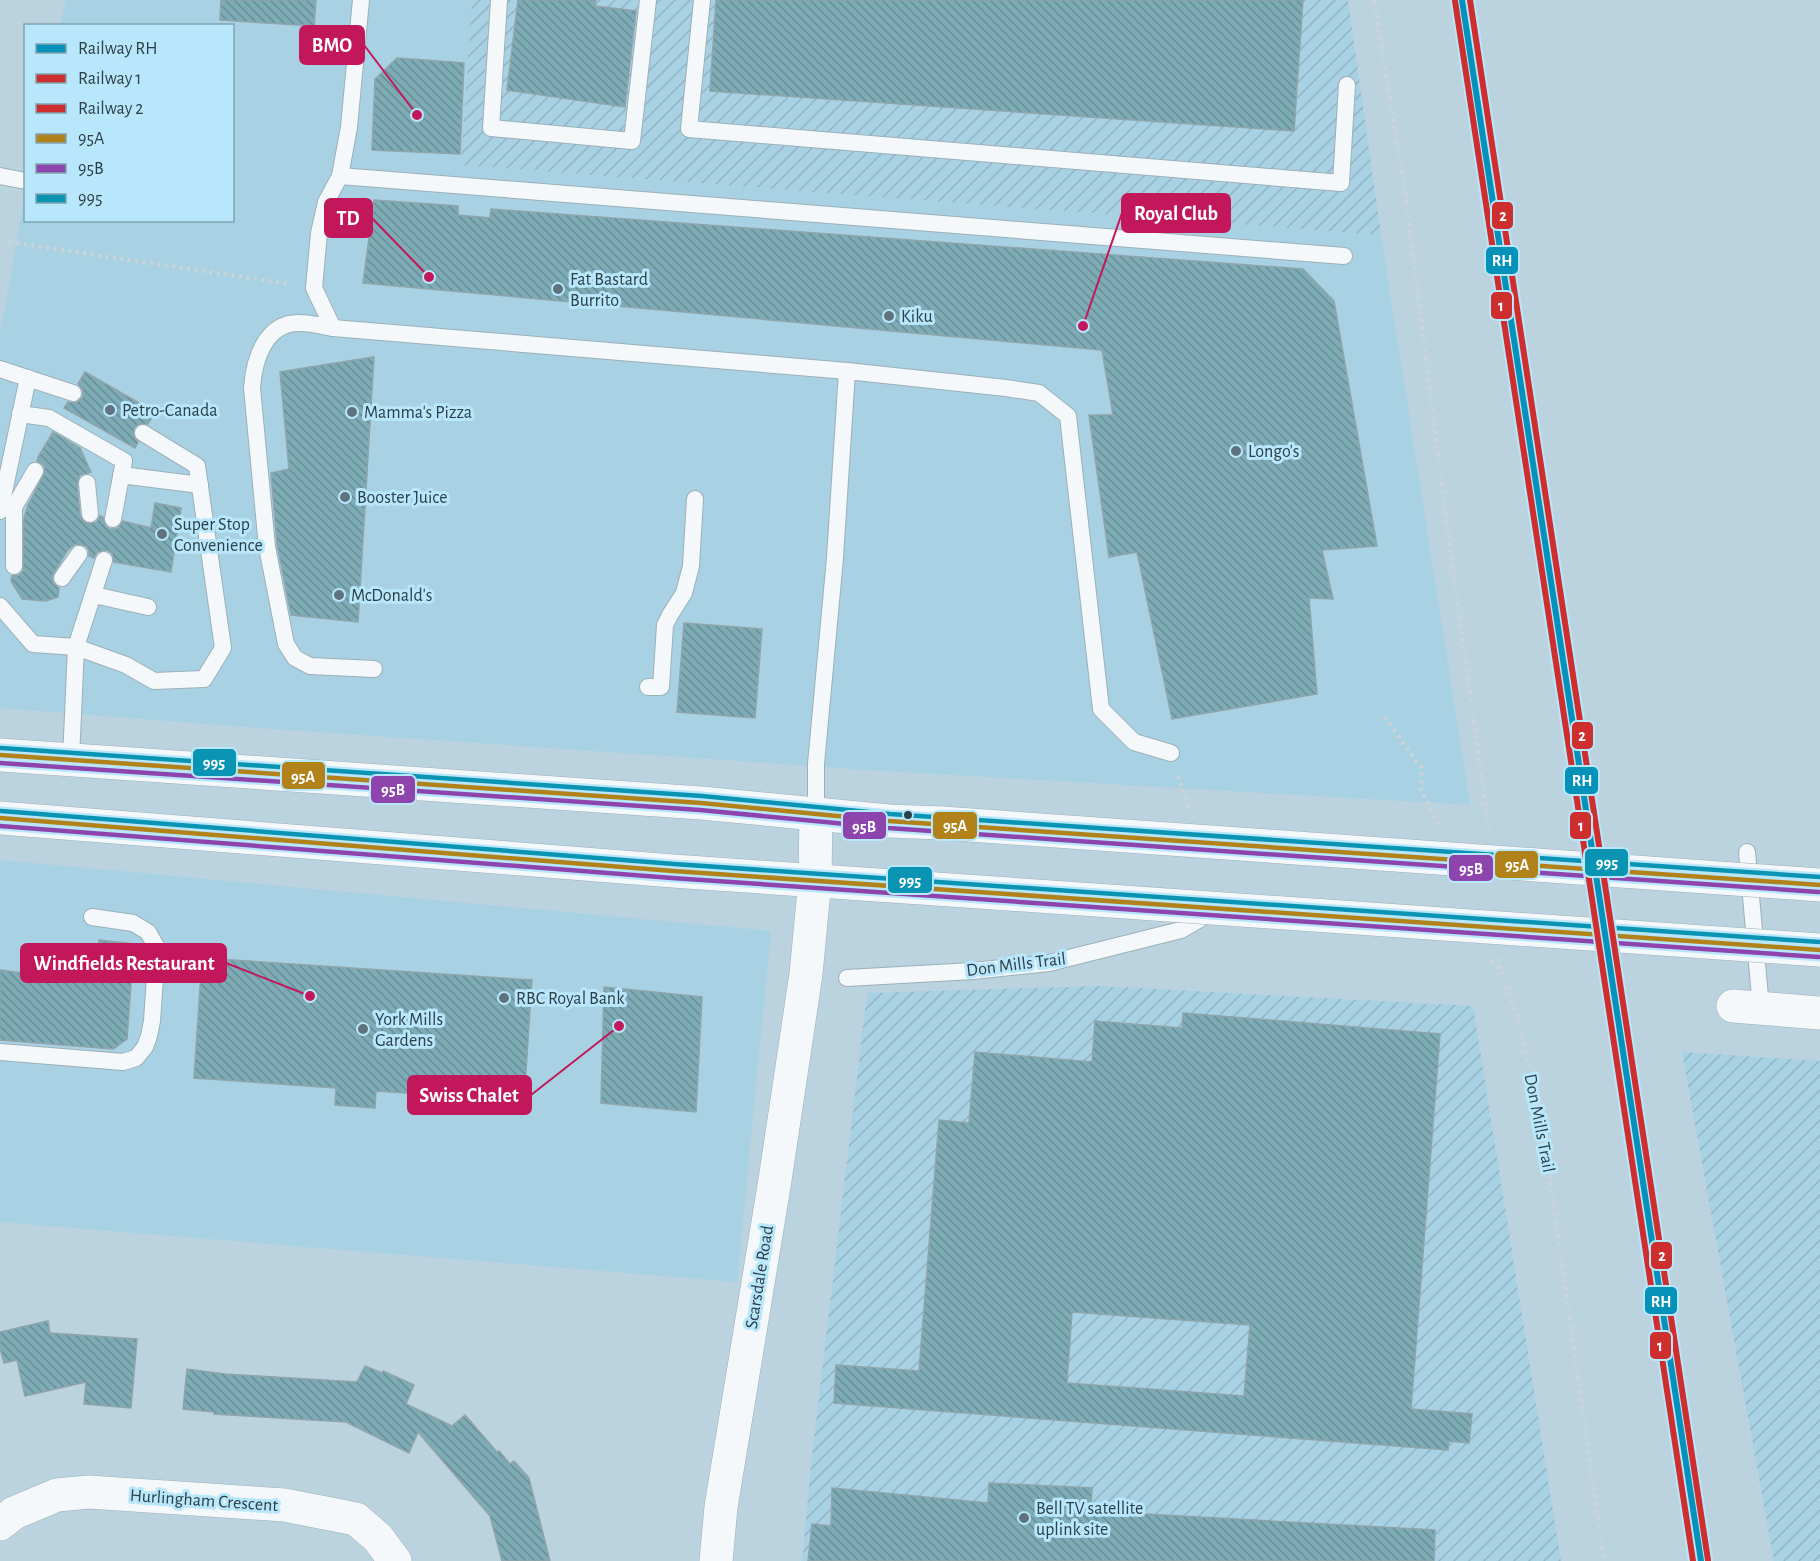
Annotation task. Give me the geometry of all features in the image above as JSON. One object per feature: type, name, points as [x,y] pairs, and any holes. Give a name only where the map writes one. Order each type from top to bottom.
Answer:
[{"type":"main road","points":[[0,755],[689,802],[889,821],[1820,885]]},
{"type":"main road","name":"Scarsdale Road","points":[[716,1561],[722,1497],[804,985],[815,880],[816,813]]},
{"type":"main road","points":[[0,818],[673,871],[1820,950]]},
{"type":"main road","points":[[1747,1007],[1820,1013]]},
{"type":"main road","name":"Hurlingham Crescent","points":[[0,1524],[14,1513],[57,1495],[89,1492],[285,1505],[356,1518],[378,1538],[395,1561]]},
{"type":"lane","points":[[333,328],[314,288],[319,233],[326,202],[340,176],[352,104],[361,0]]},
{"type":"lane","points":[[499,0],[491,128],[632,141],[648,0]]},
{"type":"lane","points":[[702,0],[689,129],[1341,183],[1347,85]]},
{"type":"lane","points":[[0,176],[24,181]]},
{"type":"lane","points":[[340,176],[1344,256]]},
{"type":"lane","points":[[374,669],[310,666],[295,658],[286,644],[267,548],[252,388],[254,367],[261,348],[272,333],[287,324],[300,323],[333,328],[847,371],[1039,393],[1068,416],[1101,709],[1134,742],[1171,753]]},
{"type":"lane","points":[[0,369],[73,393]]},
{"type":"lane","points":[[816,813],[816,764],[835,558],[847,371]]},
{"type":"lane","points":[[14,566],[11,506],[20,414],[27,378]]},
{"type":"lane","points":[[20,414],[49,418],[124,461],[113,519]]},
{"type":"lane","points":[[0,606],[33,644],[76,647],[126,665],[154,681],[204,679],[223,648],[197,466],[143,433]]},
{"type":"lane","points":[[11,506],[35,471]]},
{"type":"lane","points":[[121,475],[200,485]]},
{"type":"lane","points":[[87,483],[90,514]]},
{"type":"lane","points":[[648,687],[661,687],[665,625],[684,593],[691,566],[695,500]]},
{"type":"lane","points":[[11,506],[20,537]]},
{"type":"lane","points":[[62,578],[79,554]]},
{"type":"lane","points":[[71,759],[76,647],[104,560]]},
{"type":"lane","points":[[94,595],[148,608]]},
{"type":"lane","points":[[1747,852],[1747,1007]]},
{"type":"lane","name":"Don Mills Trail","points":[[847,978],[1049,963],[1181,930],[1232,901],[1496,915]]},
{"type":"lane","points":[[0,1052],[123,1062],[136,1058],[145,1047],[152,1021],[157,948],[148,932],[133,922],[92,916]]},
{"type":"path","points":[[1374,0],[1405,191],[1450,549],[1488,810]]},
{"type":"path","points":[[9,242],[314,288]]},
{"type":"path","points":[[1385,717],[1422,769],[1421,789]]},
{"type":"path","name":"Don Mills Trail","points":[[1487,957],[1500,969],[1517,1016],[1542,1124],[1604,1561]]},
{"type":"shaded area","points":[[66,0],[472,0],[461,165],[1381,235],[1470,805],[868,770],[0,708],[0,334],[24,200],[24,222],[234,222],[234,24],[60,24]]},
{"type":"shaded area","points":[[472,0],[1348,0],[1381,235],[461,165]]},
{"type":"shaded area","points":[[0,860],[771,931],[737,1282],[0,1222]]},
{"type":"shaded area","points":[[1099,986],[1473,1006],[1561,1561],[802,1561],[812,1456],[867,993]]},
{"type":"shaded area","points":[[1682,1052],[1820,1061],[1820,1561],[1774,1561]]},
{"type":"building","points":[[221,0],[316,0],[314,26],[220,20]]},
{"type":"building","points":[[518,0],[596,0],[595,6],[636,11],[625,107],[507,90]]},
{"type":"building","points":[[716,0],[1303,0],[1294,131],[710,91]]},
{"type":"building","points":[[397,58],[464,63],[460,154],[372,150],[375,79]]},
{"type":"building","points":[[374,200],[458,206],[458,215],[490,218],[491,209],[1303,269],[1334,301],[1377,546],[1322,550],[1333,599],[1309,598],[1317,694],[1172,719],[1137,552],[1109,557],[1089,415],[1113,415],[1102,350],[363,283]]},
{"type":"building","points":[[374,357],[358,622],[291,615],[277,544],[271,473],[289,469],[280,372]]},
{"type":"building","name":"Petro-Canada","points":[[85,372],[155,412],[148,424],[139,424],[134,428],[134,437],[138,442],[135,448],[64,408],[68,402],[76,403],[83,397],[83,390],[78,384]]},
{"type":"building","points":[[53,432],[80,448],[91,472],[80,475],[77,483],[80,515],[85,523],[96,523],[100,516],[103,517],[106,527],[110,529],[117,529],[123,521],[151,528],[155,503],[181,508],[171,572],[114,562],[112,553],[107,550],[97,552],[94,558],[89,556],[86,546],[75,544],[67,551],[52,576],[53,583],[59,588],[58,597],[46,601],[22,599],[11,581],[12,576],[19,575],[23,571],[24,518],[45,472],[44,465],[37,461],[38,457]]},
{"type":"building","points":[[684,623],[762,629],[755,718],[677,712]]},
{"type":"building","points":[[99,940],[134,944],[127,1039],[113,1049],[0,1040],[0,970],[54,977],[55,948],[98,950]]},
{"type":"building","name":"York Mills Gardens","points":[[202,958],[532,980],[524,1101],[376,1091],[375,1108],[335,1105],[336,1088],[194,1078]]},
{"type":"building","points":[[604,987],[702,997],[696,1112],[601,1103]]},
{"type":"building","points":[[1183,1013],[1440,1034],[1411,1409],[1472,1414],[1469,1443],[1449,1441],[1448,1450],[834,1403],[836,1365],[919,1371],[939,1120],[969,1123],[975,1052],[1092,1062],[1095,1021],[1182,1028]],"holes":[[[1072,1312],[1250,1325],[1244,1396],[1067,1383]]]},
{"type":"building","points":[[48,1321],[50,1333],[137,1339],[131,1408],[84,1404],[86,1382],[25,1396],[17,1360],[4,1363],[0,1348],[0,1332]]},
{"type":"building","points":[[365,1366],[382,1373],[383,1371],[414,1385],[406,1404],[452,1426],[465,1415],[497,1452],[499,1451],[510,1464],[514,1461],[529,1478],[550,1561],[502,1561],[490,1516],[418,1432],[409,1453],[346,1422],[214,1414],[214,1412],[183,1409],[187,1369],[225,1374],[357,1382]]},
{"type":"building","name":"Bell TV satellite uplink site","points":[[989,1483],[1092,1488],[1091,1511],[1435,1530],[1434,1561],[808,1561],[812,1524],[831,1526],[832,1488],[988,1503]]},
{"type":"rail line","name":"RH","points":[[1462,0],[1701,1561]]},
{"type":"rail line","name":"2","points":[[1470,0],[1708,1560]]},
{"type":"rail line","name":"1","points":[[1455,1],[1693,1561]]},
{"type":"transit line","name":"995","points":[[1,748],[702,796],[890,814],[1820,877]]},
{"type":"transit line","name":"95A","points":[[0,755],[701,803],[889,821],[1820,885]]},
{"type":"transit line","name":"95B","points":[[0,763],[700,810],[888,828],[1819,892]]},
{"type":"transit line","name":"995","points":[[1,811],[674,864],[1820,942]]},
{"type":"transit line","name":"95A","points":[[0,818],[673,871],[1820,950]]},
{"type":"transit line","name":"95B","points":[[0,826],[672,878],[1819,957]]},
{"type":"place","name":"BMO","points":[[417,115]]},
{"type":"place","name":"TD","points":[[429,277]]},
{"type":"place","name":"Fat Bastard Burrito","points":[[558,289]]},
{"type":"place","name":"Kiku","points":[[889,316]]},
{"type":"place","name":"Royal Club","points":[[1083,326]]},
{"type":"place","name":"Petro-Canada","points":[[110,410]]},
{"type":"place","name":"Mamma's Pizza","points":[[352,412]]},
{"type":"place","name":"Longo's","points":[[1236,451]]},
{"type":"place","name":"Booster Juice","points":[[345,497]]},
{"type":"place","name":"Super Stop Convenience","points":[[162,534]]},
{"type":"place","name":"McDonald's","points":[[339,595]]},
{"type":"place","name":"Windfields Restaurant","points":[[310,996]]},
{"type":"place","name":"RBC Royal Bank","points":[[504,998]]},
{"type":"place","name":"Swiss Chalet","points":[[619,1026]]},
{"type":"place","name":"York Mills Gardens","points":[[363,1029]]},
{"type":"place","name":"Bell TV satellite uplink site","points":[[1024,1518]]}]
